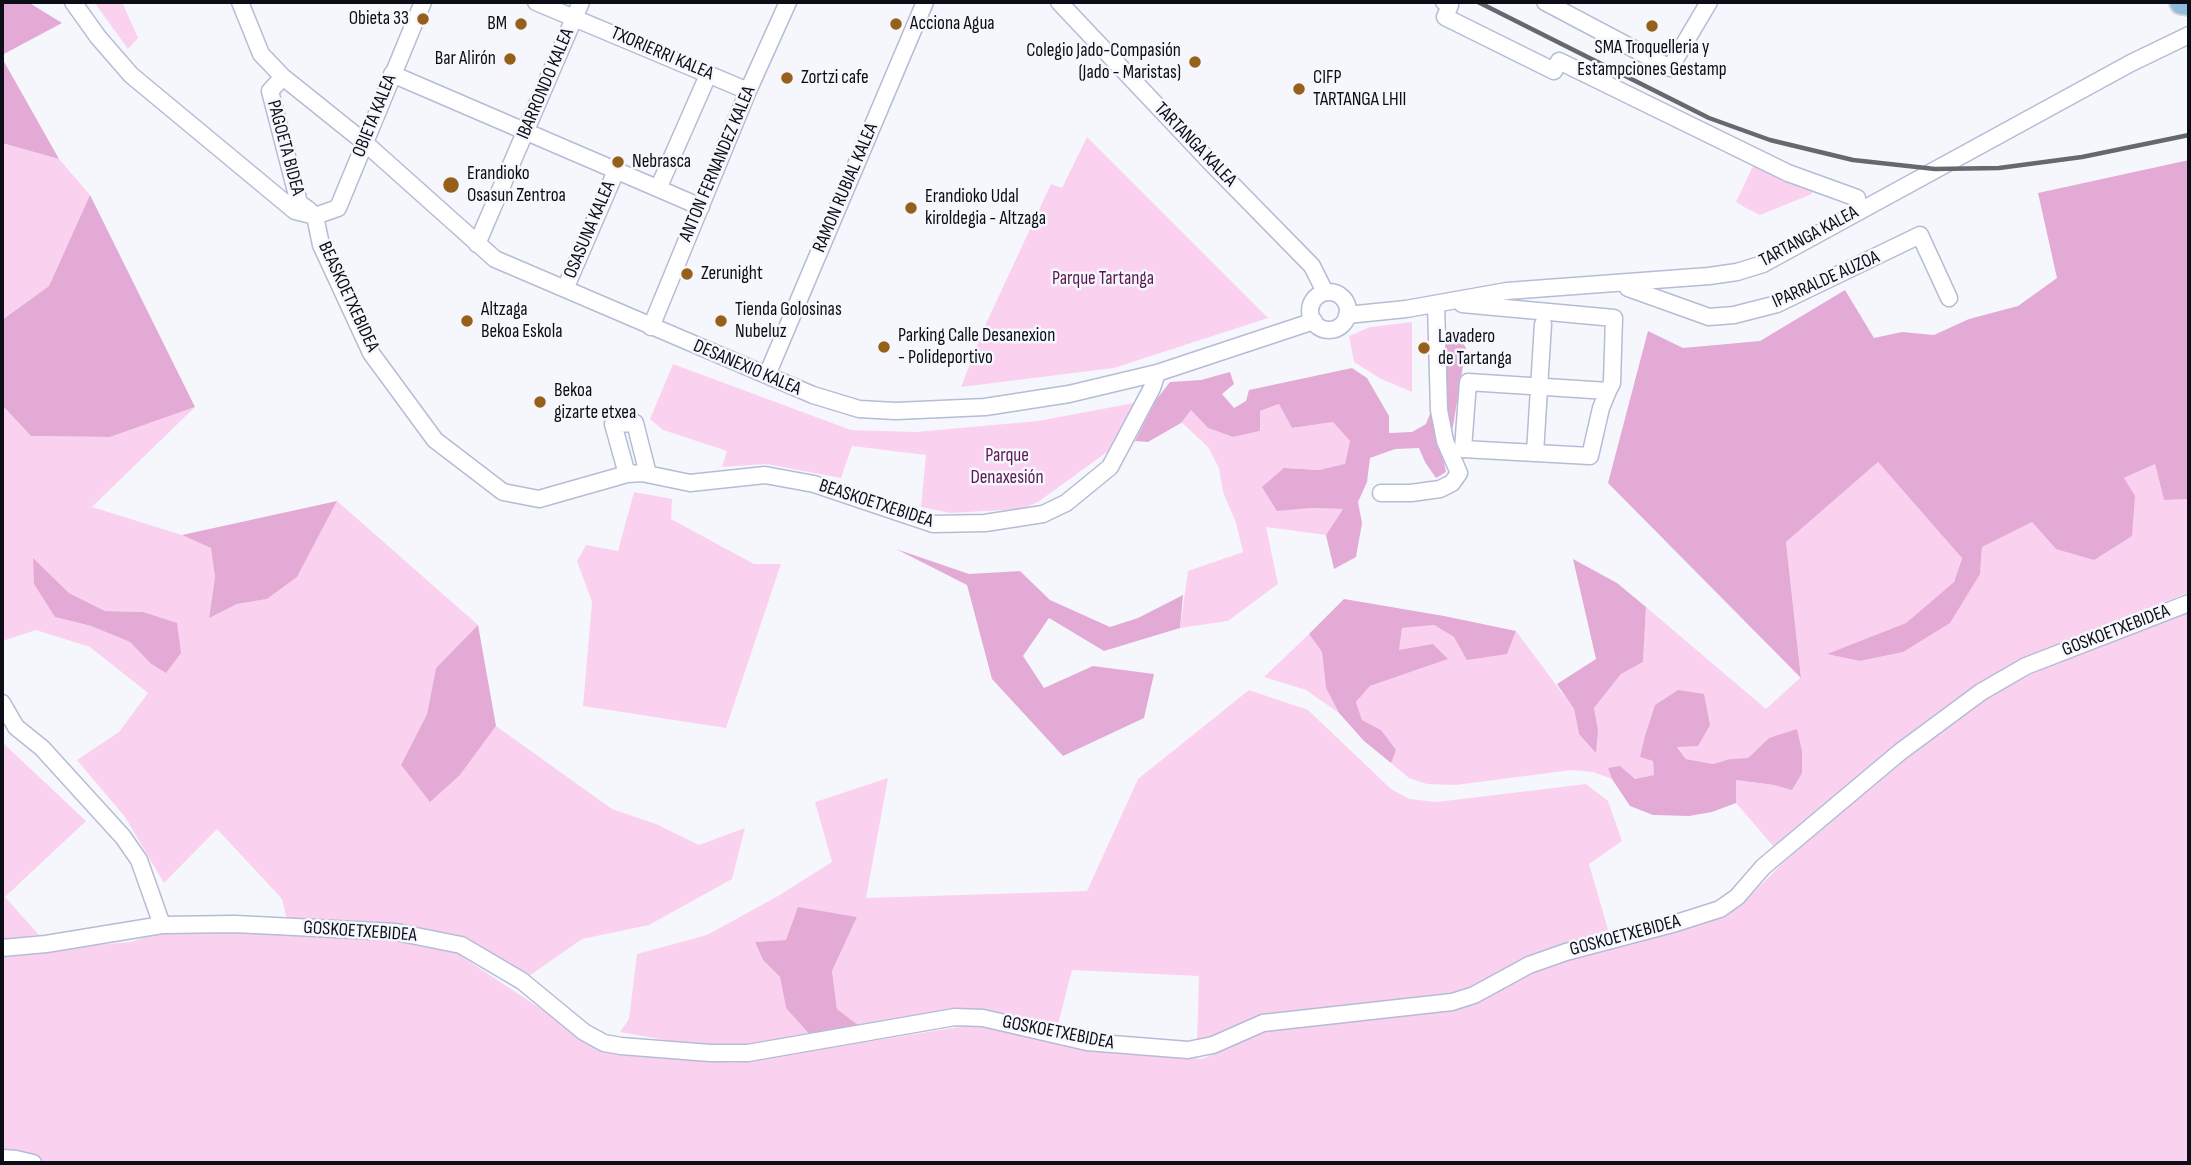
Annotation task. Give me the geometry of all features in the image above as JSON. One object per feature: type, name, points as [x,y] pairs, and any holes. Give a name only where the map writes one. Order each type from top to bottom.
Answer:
[{"type":"main road","points":[[2182,2],[2189,3]]},
{"type":"street","points":[[73,2],[98,37],[131,75],[295,211],[316,216]]},
{"type":"street","name":"DESANEXIO KALEA","points":[[240,2],[261,54],[283,77],[364,142],[495,259],[813,395],[859,409],[896,411],[985,407],[1069,394],[1157,373],[1314,321]]},
{"type":"street","name":"OBIETA KALEA","points":[[316,216],[338,208],[423,2]]},
{"type":"street","name":"TXORIERRI KALEA","points":[[536,2],[748,91]]},
{"type":"street","name":"IBARRONDO KALEA","points":[[477,244],[581,2]]},
{"type":"street","name":"ANTON FERNANDEZ KALEA","points":[[651,327],[748,91],[788,2]]},
{"type":"street","name":"TARTANGA KALEA","points":[[1059,2],[1312,265],[1325,292]]},
{"type":"street","points":[[1444,2],[1451,5],[1445,16],[1554,71],[1559,61],[1776,167],[1857,198]]},
{"type":"street","points":[[1545,2],[1670,68],[1709,2]]},
{"type":"street","name":"RAMON RUBIAL KALEA","points":[[767,374],[920,3]]},
{"type":"street","name":"TARTANGA KALEA","points":[[1347,315],[1373,314],[1507,291],[1709,276],[1737,272],[1763,264],[2072,95],[2189,35]]},
{"type":"street","points":[[392,74],[701,207]]},
{"type":"street","name":"PAGOETA BIDEA","points":[[283,77],[270,92],[299,203],[316,216]]},
{"type":"street","points":[[661,182],[705,82]]},
{"type":"street","name":"OSASUNA KALEA","points":[[565,289],[616,171]]},
{"type":"street","name":"BEASKOETXEBIDEA","points":[[316,216],[321,245],[371,353],[435,440],[503,492],[539,499],[627,474],[648,474],[690,483],[765,475],[814,484],[933,524],[985,523],[1043,514],[1066,503],[1110,467],[1152,388],[1157,373]]},
{"type":"street","name":"IPARRALDE AUZOA","points":[[1626,282],[1628,288],[1709,317],[1734,315],[1776,304],[1920,234],[1949,298]]},
{"type":"street","points":[[1331,292],[1343,298],[1348,309],[1347,315],[1341,325],[1329,329],[1318,326],[1311,316],[1312,304],[1319,295],[1331,292]]},
{"type":"street","points":[[1453,301],[1466,306],[1614,318],[1612,383],[1601,408],[1590,456],[1463,449],[1468,382],[1608,391]]},
{"type":"street","points":[[1381,493],[1440,489],[1452,483],[1459,473],[1445,441],[1439,410],[1436,304]]},
{"type":"street","points":[[1535,453],[1543,324]]},
{"type":"street","points":[[627,474],[613,424],[635,423],[648,474]]},
{"type":"street","name":"GOSKOETXEBIDEA","points":[[2,948],[46,944],[162,925],[235,924],[396,932],[461,945],[522,981],[584,1032],[604,1043],[621,1046],[748,1053],[955,1017],[983,1018],[1087,1042],[1188,1050],[1213,1045],[1263,1023],[1452,1002],[1474,995],[1529,965],[1566,952],[1720,909],[1737,897],[1763,867],[1900,751],[1981,692],[2025,666],[2189,603]]},
{"type":"street","points":[[2,702],[16,727],[42,748],[123,836],[139,860],[162,925]]},
{"type":"street","points":[[2,1158],[33,1163]]},
{"type":"green space","points":[[94,2],[122,2],[138,38],[128,49]]},
{"type":"green space","name":"Parque Tartanga","points":[[1087,137],[1268,318],[1114,368],[961,387],[983,330],[1051,184],[1062,188]]},
{"type":"green space","points":[[2,143],[59,159],[90,195],[49,286],[2,320]]},
{"type":"green space","points":[[1753,166],[1811,188],[1812,194],[1760,215],[1736,202]]},
{"type":"green space","points":[[1412,322],[1412,392],[1381,379],[1354,362],[1349,336],[1370,327]]},
{"type":"green space","name":"Parque Denaxesión","points":[[673,364],[851,430],[916,432],[1038,421],[1134,403],[1107,452],[1038,502],[1022,509],[950,513],[921,507],[926,455],[852,446],[841,478],[766,464],[722,467],[727,451],[663,430],[650,419]]},
{"type":"green space","points":[[1280,404],[1292,428],[1333,422],[1350,441],[1345,465],[1319,470],[1284,468],[1311,508],[1344,509],[1326,535],[1266,527],[1278,584],[1228,621],[1180,628],[1188,571],[1243,552],[1236,523],[1223,492],[1219,468],[1208,447],[1181,422],[1191,410],[1208,428],[1233,437],[1260,431],[1260,411]]},
{"type":"green space","points":[[2,405],[31,436],[110,437],[195,407],[92,507],[182,535],[211,547],[215,577],[209,617],[237,604],[267,599],[297,577],[337,501],[478,625],[436,668],[427,714],[401,765],[430,801],[460,775],[496,726],[612,809],[656,824],[699,845],[745,828],[732,879],[649,925],[582,939],[529,976],[479,947],[287,920],[282,899],[217,829],[164,883],[125,817],[77,760],[119,732],[148,693],[90,647],[36,630],[2,641]],"holes":[[[33,559],[69,593],[105,611],[143,612],[150,663],[130,642],[91,626],[55,617]]]},
{"type":"green space","points":[[1878,462],[1962,557],[1954,582],[1906,623],[1828,654],[1858,661],[1980,574],[1982,547],[2032,522],[2056,549],[2124,478],[2155,464],[2164,500],[2189,499],[2189,592],[2002,669],[1904,739],[1774,847],[1736,803],[1736,780],[1774,785],[1802,751],[1799,740],[1769,738],[1748,758],[1713,764],[1686,759],[1677,746],[1710,725],[1640,756],[1653,761],[1654,775],[1635,779],[1608,768],[1612,779],[1593,772],[1571,770],[1456,785],[1427,784],[1409,778],[1391,763],[1395,750],[1381,730],[1362,720],[1356,702],[1370,686],[1448,659],[1398,651],[1402,628],[1434,625],[1454,637],[1507,653],[1516,631],[1574,709],[1579,734],[1598,730],[1594,708],[1621,674],[1643,662],[1646,607],[1766,709],[1801,677],[1786,542]]},
{"type":"green space","points":[[634,492],[672,499],[671,519],[754,564],[781,564],[726,728],[583,706],[592,602],[577,561],[586,545],[618,551]]},
{"type":"green space","points":[[2189,608],[2189,1163],[2,1163],[2,954],[130,942],[172,929],[407,938],[455,952],[606,1052],[735,1063],[978,1024],[1081,1048],[1202,1059],[1272,1028],[1462,1005],[1548,964],[1738,908],[1785,861],[1905,755],[1995,693],[2042,669]]},
{"type":"green space","points":[[1309,634],[1322,652],[1326,688],[1339,713],[1306,690],[1264,677]]},
{"type":"green space","points":[[1249,690],[1308,710],[1391,789],[1409,799],[1437,802],[1586,784],[1608,801],[1622,841],[1589,864],[1609,933],[1555,946],[1458,994],[1197,1041],[1199,976],[1072,970],[1057,1029],[972,1010],[862,1028],[837,1009],[832,971],[857,917],[786,940],[755,942],[763,960],[780,977],[786,1008],[810,1035],[742,1045],[682,1043],[620,1032],[629,1019],[637,954],[707,935],[778,896],[832,862],[815,802],[888,778],[866,898],[1087,891],[1138,779]]},
{"type":"green space","points":[[2,742],[86,821],[5,897],[39,935],[2,939]]},
{"type":"shaded area","points":[[2,2],[28,2],[62,23],[2,55]]},
{"type":"shaded area","points":[[2,58],[59,159],[2,143]]},
{"type":"shaded area","points":[[2189,160],[2189,499],[2164,500],[2155,464],[2124,478],[2135,496],[2132,536],[2094,560],[2056,549],[2032,522],[1982,547],[1980,574],[1950,623],[1903,652],[1859,661],[1827,654],[1906,623],[1954,582],[1962,558],[1878,462],[1786,542],[1801,678],[1608,483],[1648,331],[1683,348],[1760,341],[1845,290],[1874,338],[1902,332],[1934,335],[1969,319],[2018,306],[2057,278],[2038,193]]},
{"type":"shaded area","points":[[90,195],[195,407],[110,437],[31,436],[2,405],[2,320],[49,286]]},
{"type":"shaded area","points":[[1457,333],[1466,348],[1452,432],[1443,457],[1446,472],[1436,478],[1419,448],[1395,449],[1370,458],[1367,482],[1358,502],[1362,523],[1356,557],[1334,569],[1326,535],[1343,509],[1277,511],[1262,487],[1284,468],[1319,470],[1345,464],[1350,441],[1333,422],[1292,428],[1279,404],[1260,411],[1260,431],[1233,437],[1208,428],[1191,410],[1181,423],[1148,442],[1135,441],[1156,400],[1170,382],[1201,380],[1230,372],[1234,384],[1222,394],[1234,408],[1246,401],[1249,390],[1352,368],[1367,378],[1389,416],[1389,433],[1412,432],[1426,424],[1444,378],[1446,343]]},
{"type":"shaded area","points":[[337,501],[297,577],[267,599],[237,604],[209,618],[215,577],[211,548],[182,535]]},
{"type":"shaded area","points":[[896,549],[969,574],[1020,571],[1050,600],[1110,627],[1138,618],[1183,595],[1180,628],[1104,651],[1049,618],[1023,656],[1044,688],[1093,666],[1154,674],[1144,718],[1063,756],[992,679],[967,585]]},
{"type":"shaded area","points":[[33,558],[69,593],[105,611],[143,612],[177,623],[181,653],[166,673],[150,663],[130,642],[91,626],[55,617],[34,584]]},
{"type":"shaded area","points":[[1573,559],[1617,583],[1646,607],[1643,662],[1621,674],[1594,708],[1598,730],[1596,753],[1579,734],[1574,709],[1557,684],[1596,659]]},
{"type":"shaded area","points":[[1344,599],[1516,631],[1507,654],[1467,660],[1454,637],[1434,625],[1402,628],[1399,650],[1433,644],[1448,659],[1370,686],[1356,702],[1362,720],[1381,730],[1396,750],[1391,763],[1364,741],[1339,713],[1326,688],[1322,652],[1309,634]]},
{"type":"shaded area","points":[[478,625],[496,726],[460,775],[430,802],[401,765],[427,714],[436,668]]},
{"type":"shaded area","points":[[1678,690],[1704,694],[1710,725],[1698,746],[1677,747],[1686,759],[1713,764],[1748,758],[1769,738],[1797,729],[1802,751],[1802,773],[1792,790],[1736,780],[1736,803],[1712,812],[1689,816],[1653,815],[1630,806],[1608,768],[1620,766],[1635,779],[1654,775],[1653,761],[1640,757],[1645,736],[1655,705]]},
{"type":"shaded area","points":[[798,907],[857,917],[832,971],[837,1009],[862,1028],[810,1035],[786,1008],[780,977],[763,960],[755,942],[786,940]]},
{"type":"railway","points":[[1478,2],[1709,118],[1770,140],[1853,160],[1935,169],[1999,168],[2082,157],[2189,135]]},
{"type":"place","name":"Obieta 33","points":[[423,19]]},
{"type":"place","name":"BM","points":[[521,24]]},
{"type":"place","name":"Acciona Agua","points":[[896,24]]},
{"type":"place","name":"SMA Troquelleria y Estampciones Gestamp","points":[[1652,26]]},
{"type":"place","name":"Bar Alirón","points":[[510,59]]},
{"type":"place","name":"Colegio Jado-Compasión (Jado - Maristas)","points":[[1195,62]]},
{"type":"place","name":"Zortzi cafe","points":[[787,78]]},
{"type":"place","name":"CIFP TARTANGA LHII","points":[[1299,89]]},
{"type":"place","name":"Nebrasca","points":[[618,162]]},
{"type":"place","name":"Erandioko Osasun Zentroa","points":[[451,185]]},
{"type":"place","name":"Erandioko Udal kiroldegia - Altzaga","points":[[911,208]]},
{"type":"place","name":"Zerunight","points":[[687,274]]},
{"type":"place","name":"Altzaga Bekoa Eskola","points":[[467,321]]},
{"type":"place","name":"Tienda Golosinas Nubeluz","points":[[721,321]]},
{"type":"place","name":"Parking Calle Desanexion - Polideportivo","points":[[884,347]]},
{"type":"place","name":"Lavadero de Tartanga","points":[[1424,348]]},
{"type":"place","name":"Bekoa gizarte etxea","points":[[540,402]]}]
